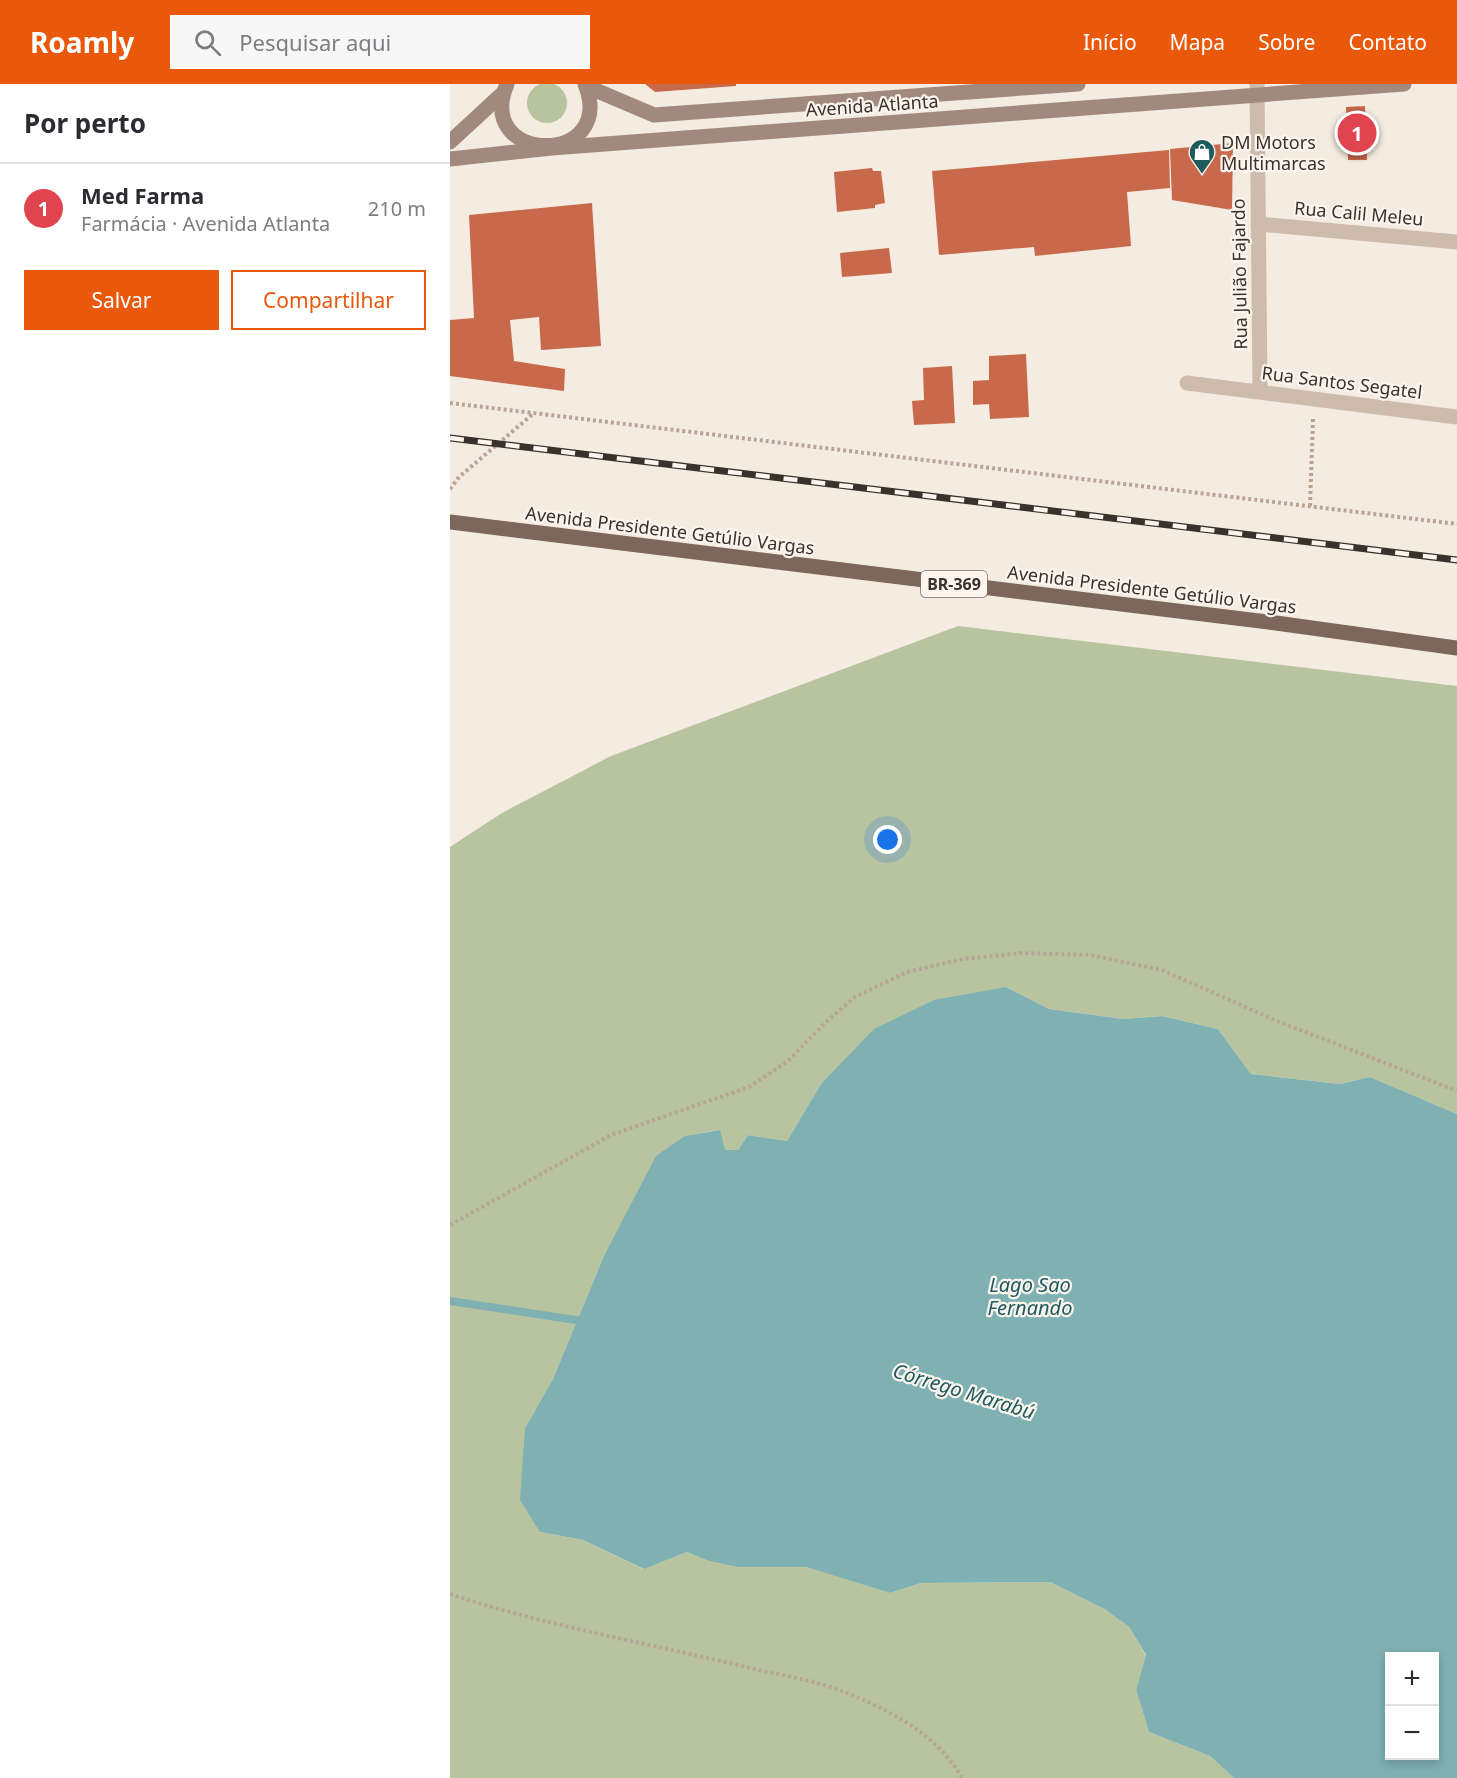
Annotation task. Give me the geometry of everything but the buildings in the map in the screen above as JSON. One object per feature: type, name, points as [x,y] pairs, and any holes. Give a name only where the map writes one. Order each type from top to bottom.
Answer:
[{"type":"main road","name":"Avenida Presidente Getúlio Vargas","points":[[450,522],[1276,623],[1457,648]]},
{"type":"street","name":"Avenida Atlanta","points":[[450,159],[552,148],[1065,111],[1256,89],[1395,84]]},
{"type":"street","name":"Avenida Atlanta","points":[[586,85],[654,115],[1071,85]]},
{"type":"street","points":[[505,87],[502,108],[513,134],[537,147],[552,148],[565,144],[576,136],[584,125],[590,113],[590,99],[586,85]]},
{"type":"street","points":[[1065,111],[1071,85]]},
{"type":"street","points":[[450,142],[505,87]]},
{"type":"street","name":"Rua Julião Fajardo","points":[[1256,89],[1260,391]]},
{"type":"street","name":"Rua Calil Meleu","points":[[1258,224],[1457,242]]},
{"type":"street","name":"Rua Santos Segatel","points":[[1187,382],[1457,417]]},
{"type":"path","points":[[1310,506],[1313,397]]},
{"type":"path","points":[[450,403],[1457,524]]},
{"type":"path","points":[[450,489],[459,477],[535,412]]},
{"type":"path","points":[[450,1225],[610,1135],[749,1087],[788,1061],[826,1022],[855,997],[907,972],[963,959],[1021,953],[1090,955],[1162,970],[1277,1021],[1457,1091]]},
{"type":"path","points":[[450,1594],[524,1617],[669,1648],[846,1692],[924,1733],[955,1766],[962,1778]]},
{"type":"green space","points":[[547,83],[561,89],[567,103],[561,117],[547,123],[533,117],[527,103],[533,89]]},
{"type":"green space","points":[[958,626],[1457,686],[1457,1114],[1370,1077],[1340,1084],[1251,1074],[1218,1029],[1162,1016],[1123,1019],[1049,1009],[1006,987],[821,1084],[787,1141],[748,1135],[738,1150],[724,1150],[719,1130],[685,1136],[603,1258],[553,1379],[525,1428],[540,1532],[583,1540],[643,1569],[687,1552],[738,1567],[807,1566],[890,1593],[921,1583],[1050,1582],[1106,1610],[1129,1627],[1146,1656],[1136,1690],[1149,1732],[1210,1756],[1234,1778],[450,1778],[450,847],[502,813],[611,756]]},
{"type":"water","name":"Lago Sao Fernando","points":[[1006,987],[1049,1009],[1123,1019],[1162,1016],[1218,1029],[1251,1074],[1340,1084],[1370,1077],[1457,1114],[1457,1778],[1234,1778],[1210,1756],[1149,1732],[1136,1690],[1146,1655],[1129,1627],[1106,1610],[1050,1582],[921,1583],[890,1593],[807,1567],[738,1567],[710,1561],[687,1552],[644,1569],[583,1540],[540,1532],[520,1500],[525,1428],[553,1379],[603,1258],[656,1156],[685,1136],[720,1130],[725,1150],[738,1150],[748,1135],[787,1141],[821,1084],[874,1029],[934,1000]]},
{"type":"waterway","name":"Córrego Marabú","points":[[450,1301],[589,1322]]},
{"type":"railway","points":[[450,438],[1457,560]]},
{"type":"place","name":"Med Farma","points":[[1357,133]]},
{"type":"place","name":"DM Motors Multimarcas","points":[[1202,175]]}]
